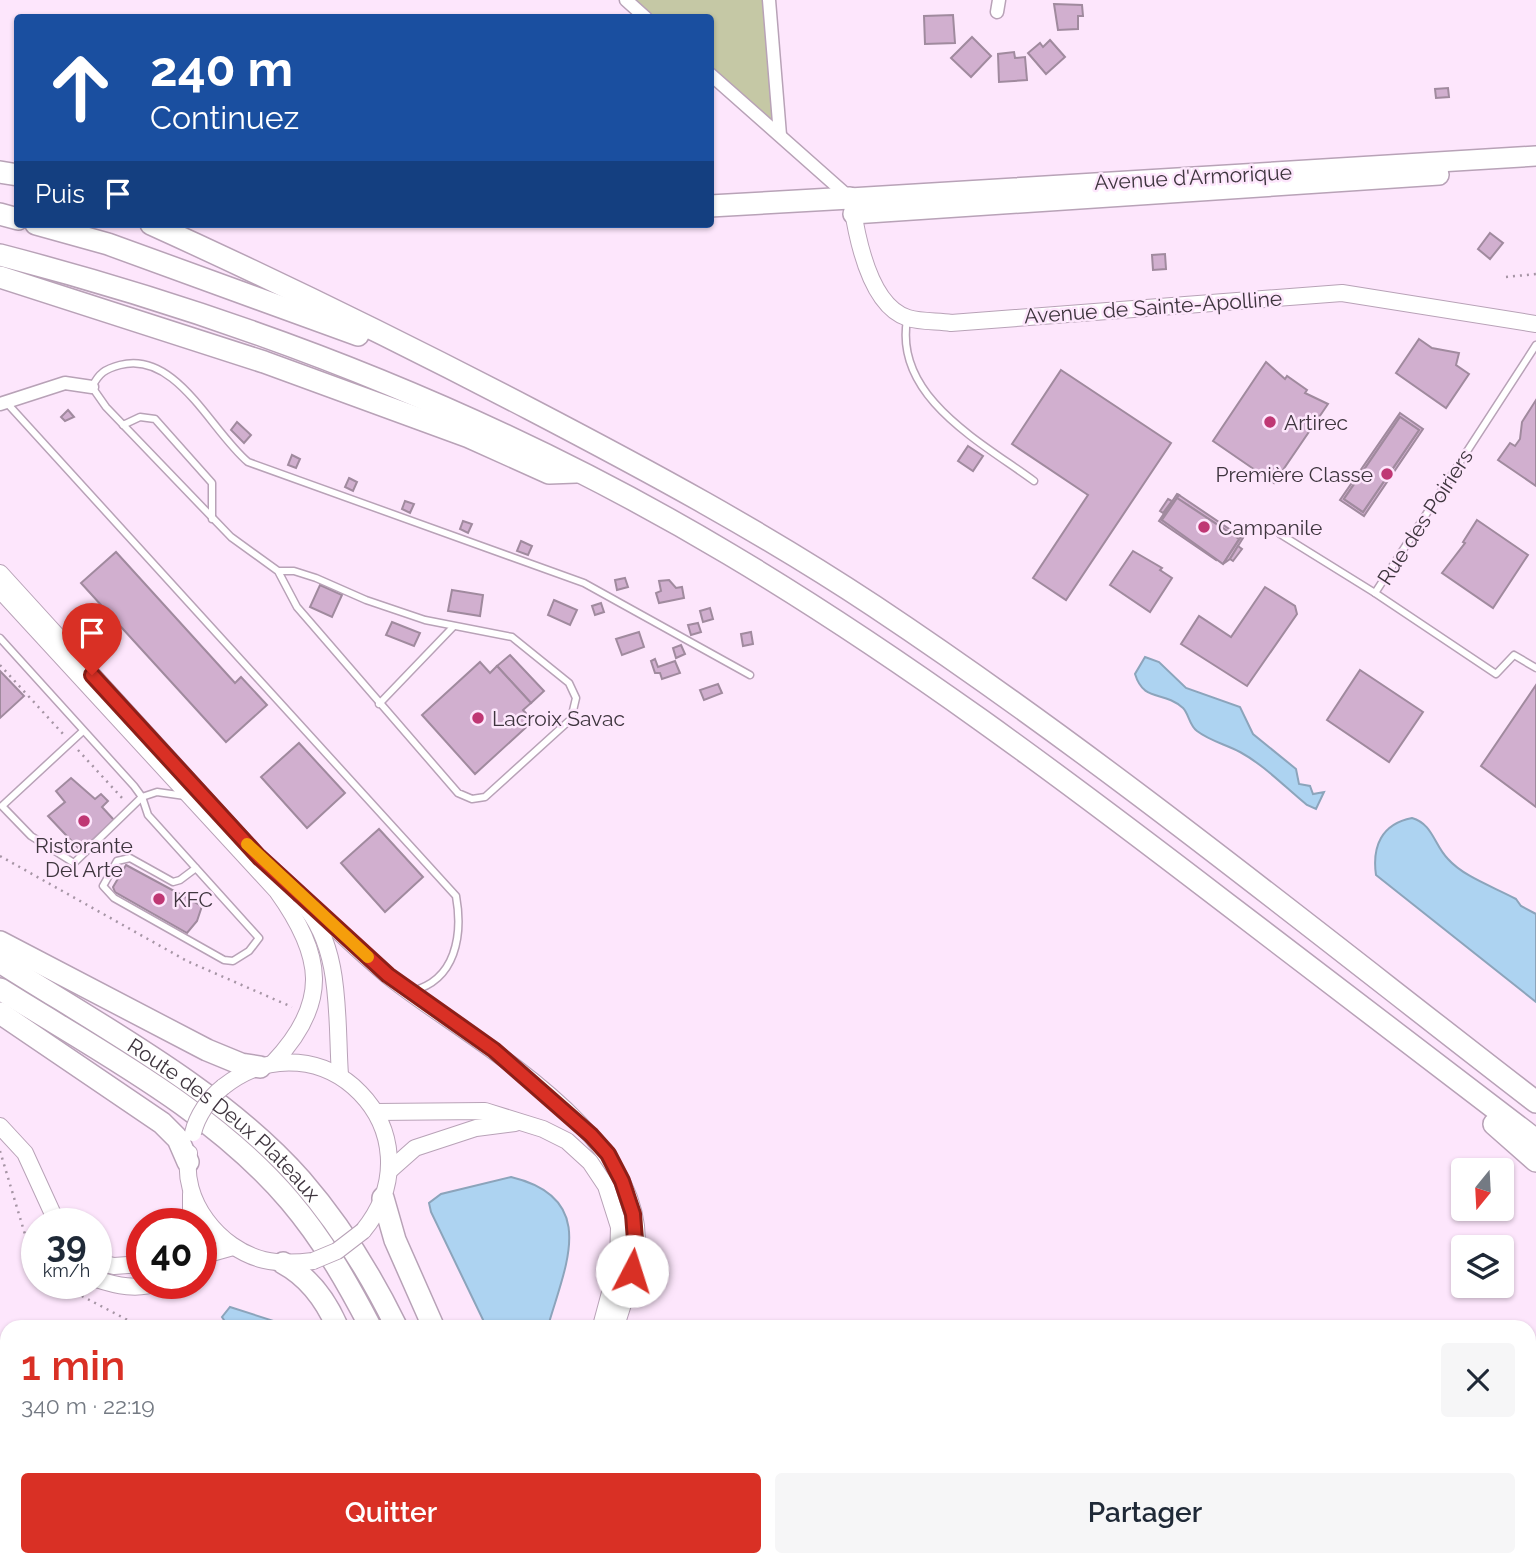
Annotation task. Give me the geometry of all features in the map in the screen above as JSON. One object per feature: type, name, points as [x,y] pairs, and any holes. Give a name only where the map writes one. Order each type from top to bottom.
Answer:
[{"type":"main road","name":"Avenue d'Armorique","points":[[852,206],[1536,156]]},
{"type":"main road","name":"Avenue d'Armorique","points":[[852,206],[1536,169]]},
{"type":"main road","points":[[714,206],[852,206]]},
{"type":"main road","points":[[50,228],[108,244],[289,307],[484,385]]},
{"type":"main road","points":[[159,228],[300,292],[484,385],[701,501],[883,612],[1128,785],[1536,1102]]},
{"type":"main road","points":[[0,255],[104,282],[277,340],[492,430],[580,472],[729,553],[854,633],[1106,810],[1536,1140]]},
{"type":"main road","points":[[0,277],[181,334],[470,437],[549,473],[580,472]]},
{"type":"main road","points":[[0,292],[181,334]]},
{"type":"main road","points":[[0,942],[207,1050],[241,1064],[267,1065]]},
{"type":"main road","name":"Route des Deux Plateaux","points":[[0,962],[206,1095],[254,1134],[299,1178],[334,1220],[371,1276],[393,1320]]},
{"type":"main road","name":"Route des Deux Plateaux","points":[[0,989],[147,1083],[242,1152],[289,1200],[317,1234],[367,1320]]},
{"type":"main road","points":[[0,1013],[162,1123],[178,1139],[188,1162]]},
{"type":"main road","points":[[1465,1086],[1494,1124],[1536,1161]]},
{"type":"main road","points":[[383,1198],[395,1240],[430,1320]]},
{"type":"main road","points":[[283,1263],[303,1273],[334,1320]]},
{"type":"street","points":[[626,0],[642,14]]},
{"type":"street","points":[[769,0],[780,135]]},
{"type":"street","points":[[714,77],[780,135],[852,206],[865,262],[881,298],[908,318]]},
{"type":"street","name":"Avenue de Sainte-Apolline","points":[[908,318],[951,323],[1342,293],[1536,324]]},
{"type":"street","points":[[6,404],[65,383],[92,387]]},
{"type":"street","points":[[0,573],[307,908],[326,945],[334,977],[340,1075]]},
{"type":"street","points":[[0,590],[277,891],[301,924],[310,947],[315,974],[307,1013],[291,1044],[267,1065]]},
{"type":"street","points":[[259,857],[388,975],[514,1067],[591,1135],[608,1154],[622,1181],[633,1214],[636,1253],[617,1320]]},
{"type":"street","points":[[191,1191],[207,1222],[233,1247],[263,1260],[283,1263],[313,1261],[337,1251],[363,1231],[374,1217],[383,1198],[389,1171],[388,1143],[376,1112],[366,1098],[340,1075],[307,1063],[267,1065],[241,1073],[214,1095],[195,1124],[188,1162],[191,1208]]},
{"type":"street","points":[[376,1112],[485,1111],[543,1129],[567,1141],[590,1162],[606,1186],[616,1213],[620,1245],[602,1320]]},
{"type":"street","points":[[389,1171],[415,1148],[476,1128],[518,1122]]},
{"type":"street","points":[[0,1126],[25,1153],[50,1208]]},
{"type":"street","points":[[217,1251],[233,1247]]},
{"type":"lane","points":[[908,318],[904,338],[915,372],[932,402],[1034,481]]},
{"type":"lane","name":"Rue des Poiriers","points":[[1280,534],[1375,593],[1536,345]]},
{"type":"lane","points":[[278,571],[295,571],[366,600],[453,627],[512,638],[569,683],[576,698],[571,719],[485,797],[472,799],[458,793],[297,607],[278,571],[231,537],[123,425],[92,387],[105,369],[132,362],[156,367],[175,380],[235,451],[248,462],[584,583],[750,675]]},
{"type":"lane","points":[[6,404],[456,896],[460,922],[450,961],[442,977],[425,988],[410,991]]},
{"type":"lane","points":[[123,425],[140,417],[155,419],[212,483],[212,519]]},
{"type":"lane","points":[[1375,593],[1496,674],[1514,655],[1536,668]]},
{"type":"lane","points":[[379,704],[453,627]]},
{"type":"lane","points":[[0,638],[142,797],[148,815],[196,868],[259,938],[249,951],[233,961],[225,960],[114,898],[103,886],[117,861],[130,858],[173,882],[196,868]]},
{"type":"lane","points":[[83,731],[2,806],[31,836],[74,863],[142,797],[157,792],[187,796]]},
{"type":"path","points":[[1506,277],[1536,274]]},
{"type":"path","points":[[0,856],[187,961],[307,1013]]},
{"type":"path","points":[[0,1151],[21,1221]]},
{"type":"path","points":[[88,1299],[128,1320]]},
{"type":"green space","points":[[626,0],[769,0],[780,135],[714,77],[714,14],[642,14]]},
{"type":"water","points":[[1145,657],[1159,662],[1186,688],[1240,707],[1253,734],[1296,769],[1299,784],[1310,786],[1313,794],[1324,792],[1316,809],[1307,805],[1249,757],[1197,731],[1185,710],[1176,703],[1143,689],[1135,674]]},
{"type":"water","points":[[1412,818],[1425,825],[1443,853],[1455,865],[1516,899],[1521,906],[1536,914],[1536,1002],[1376,875],[1377,846],[1381,838],[1393,825]]},
{"type":"water","points":[[511,1177],[539,1187],[556,1200],[566,1217],[569,1236],[562,1280],[550,1320],[483,1320],[431,1212],[429,1203],[441,1194]]},
{"type":"water","points":[[230,1307],[271,1320],[224,1320],[222,1317]]},
{"type":"building","points":[[1054,4],[1082,5],[1083,16],[1078,16],[1078,29],[1058,30]]},
{"type":"building","points":[[953,15],[955,43],[925,44],[924,16]]},
{"type":"building","points":[[972,37],[991,56],[971,77],[951,58]]},
{"type":"building","points":[[1050,40],[1065,57],[1046,74],[1028,53],[1040,43],[1043,47]]},
{"type":"building","points":[[1014,52],[1015,58],[1025,57],[1027,80],[999,82],[998,54]]},
{"type":"building","points":[[1448,88],[1449,97],[1436,98],[1435,89]]},
{"type":"building","points":[[1490,233],[1503,243],[1490,259],[1478,249]]},
{"type":"building","points":[[1165,254],[1166,269],[1153,270],[1152,255]]},
{"type":"building","points":[[1419,339],[1432,348],[1459,353],[1456,365],[1469,374],[1446,408],[1396,373]]},
{"type":"building","name":"Artirec","points":[[1266,362],[1285,379],[1287,376],[1307,390],[1305,393],[1328,404],[1274,483],[1213,441]]},
{"type":"building","points":[[1061,370],[1171,443],[1066,600],[1033,578],[1088,495],[1012,444]]},
{"type":"building","points":[[1536,400],[1536,486],[1498,460],[1510,443],[1515,446],[1520,439],[1522,422]]},
{"type":"building","points":[[68,410],[74,417],[65,421],[61,417]]},
{"type":"building","points":[[1400,413],[1423,429],[1364,516],[1340,500]],"holes":[[[1400,417],[1419,430],[1363,512],[1344,499]]]},
{"type":"building","points":[[1400,417],[1419,430],[1363,512],[1344,499]]},
{"type":"building","points":[[237,422],[251,435],[244,443],[231,430]]},
{"type":"building","points":[[968,446],[983,456],[973,471],[958,461]]},
{"type":"building","points":[[292,455],[300,459],[296,468],[288,465]]},
{"type":"building","points":[[349,478],[357,482],[353,491],[345,487]]},
{"type":"building","points":[[1177,494],[1179,495],[1162,520],[1217,557],[1216,560],[1159,521]]},
{"type":"building","points":[[1179,495],[1241,537],[1239,539],[1177,498]]},
{"type":"building","points":[[1177,498],[1239,539],[1223,564],[1162,520]]},
{"type":"building","points":[[1168,499],[1172,501],[1163,513],[1160,511]]},
{"type":"building","points":[[405,501],[414,504],[410,513],[402,509]]},
{"type":"building","points":[[1477,520],[1528,555],[1493,608],[1442,573],[1465,543],[1463,542]]},
{"type":"building","points":[[463,521],[472,524],[468,533],[460,529]]},
{"type":"building","points":[[1241,537],[1243,538],[1230,559],[1223,564]]},
{"type":"building","points":[[521,541],[532,546],[528,555],[517,551]]},
{"type":"building","points":[[1238,546],[1242,549],[1233,561],[1230,559]]},
{"type":"building","points":[[1133,551],[1162,568],[1160,570],[1172,578],[1150,612],[1110,585]]},
{"type":"building","points":[[116,552],[235,683],[241,677],[267,705],[226,742],[81,583]]},
{"type":"building","points":[[625,578],[628,587],[617,590],[615,580]]},
{"type":"building","points":[[669,580],[676,588],[682,587],[684,598],[659,603],[656,593],[661,591],[659,581]]},
{"type":"building","points":[[320,585],[342,595],[332,617],[310,607]]},
{"type":"building","points":[[1265,587],[1295,606],[1297,614],[1247,686],[1181,644],[1199,616],[1231,637]]},
{"type":"building","points":[[452,590],[483,595],[480,616],[448,611]]},
{"type":"building","points":[[554,600],[577,610],[570,625],[548,615]]},
{"type":"building","points":[[601,603],[604,612],[595,615],[592,606]]},
{"type":"building","points":[[710,608],[713,619],[703,622],[700,611]]},
{"type":"building","points":[[392,622],[420,633],[414,646],[386,635]]},
{"type":"building","points":[[698,623],[701,632],[691,635],[688,625]]},
{"type":"building","points":[[639,632],[644,647],[622,655],[616,639]]},
{"type":"building","points":[[751,632],[753,644],[743,646],[741,634]]},
{"type":"building","points":[[681,645],[685,654],[676,658],[673,648]]},
{"type":"building","points":[[510,655],[544,691],[531,703],[497,666]]},
{"type":"building","points":[[655,659],[658,667],[675,661],[680,673],[662,679],[660,673],[655,673],[651,661]]},
{"type":"building","name":"Lacroix Savac","points":[[480,662],[490,673],[497,666],[531,703],[523,710],[533,721],[475,774],[422,715]]},
{"type":"building","points":[[1360,670],[1423,712],[1389,762],[1327,720]]},
{"type":"building","points":[[0,671],[24,696],[0,718]]},
{"type":"building","points":[[718,684],[722,693],[704,700],[700,690]]},
{"type":"building","points":[[1536,685],[1536,807],[1481,766]]},
{"type":"building","points":[[299,743],[345,793],[307,828],[261,777]]},
{"type":"building","points":[[71,778],[95,799],[101,794],[108,801],[102,807],[114,820],[81,851],[48,816],[65,802],[56,791]]},
{"type":"building","points":[[379,829],[423,877],[385,912],[341,863]]},
{"type":"building","points":[[126,865],[202,906],[197,921],[187,933],[115,892],[113,887]]},
{"type":"slow traffic","points":[[247,844],[368,957]]},
{"type":"place","name":"Artirec","points":[[1270,422]]},
{"type":"place","name":"Première Classe","points":[[1387,474]]},
{"type":"place","name":"Campanile","points":[[1204,527]]},
{"type":"place","name":"Lacroix Savac","points":[[478,718]]},
{"type":"place","name":"Ristorante Del Arte","points":[[84,821]]},
{"type":"place","name":"KFC","points":[[159,899]]},
{"type":"route","points":[[92,675],[259,857],[388,975],[494,1050],[591,1135],[608,1154],[622,1181],[633,1214],[636,1253],[632,1271]]}]
